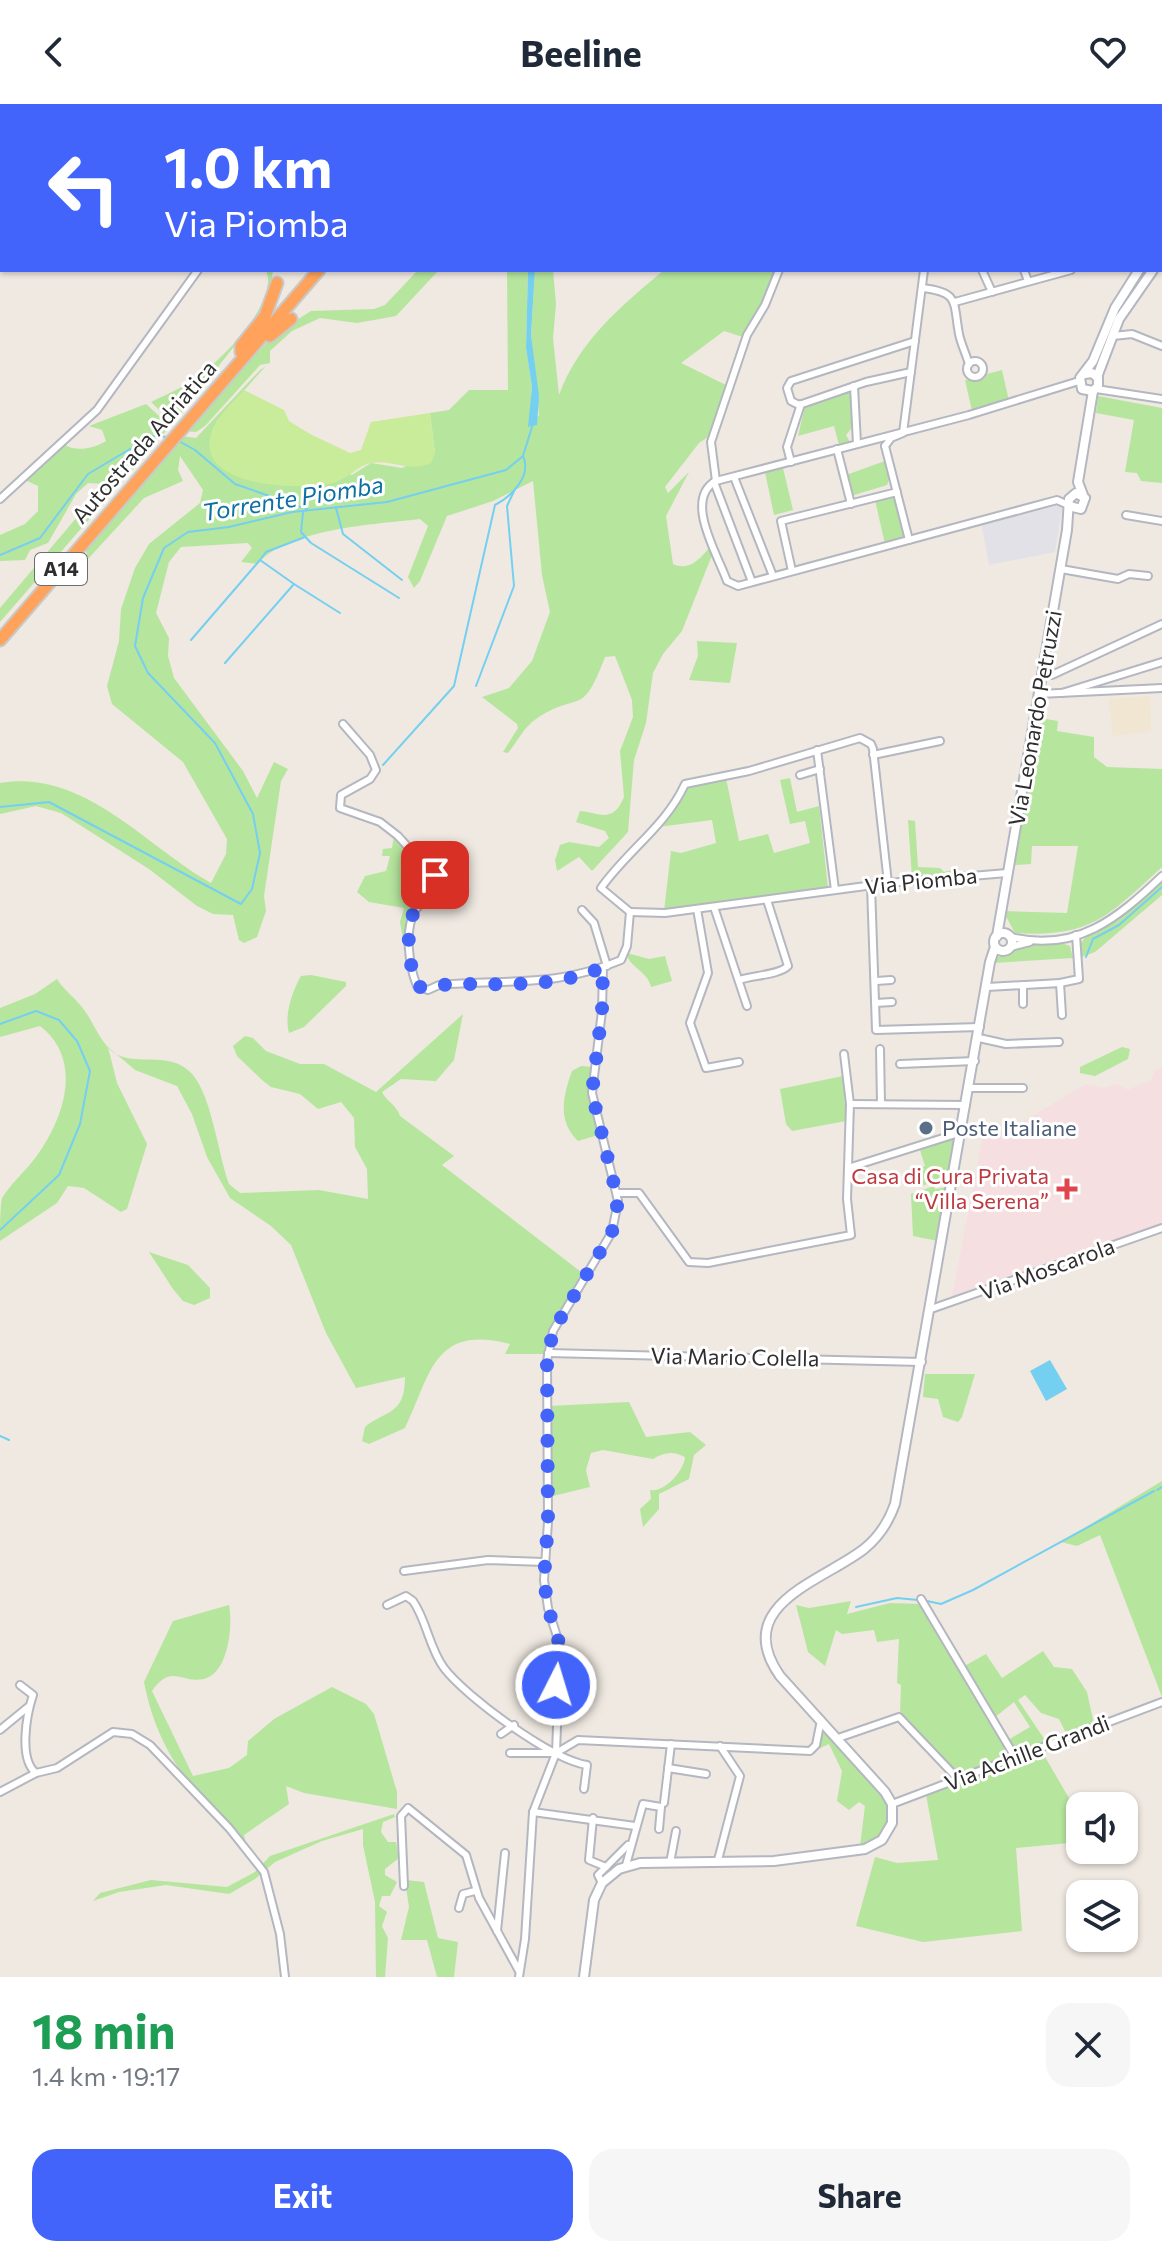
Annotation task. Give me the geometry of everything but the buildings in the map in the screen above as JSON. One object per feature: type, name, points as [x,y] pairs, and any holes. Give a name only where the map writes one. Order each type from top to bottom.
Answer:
[{"type":"highway","name":"Autostrada Adriatica","points":[[0,640],[186,414],[308,272]]},
{"type":"highway","name":"Autostrada Adriatica","points":[[0,630],[200,408],[317,272]]},
{"type":"highway","points":[[241,352],[241,346],[267,312],[277,283]]},
{"type":"highway","points":[[232,371],[241,367],[291,319]]},
{"type":"main road","points":[[1119,319],[1123,302],[1140,272]]},
{"type":"main road","points":[[1082,377],[1097,354],[1119,300],[1140,272]]},
{"type":"main road","points":[[1096,387],[1087,407],[1072,507],[1085,505],[1078,482],[1096,387],[1110,338],[1119,319],[1152,272]]},
{"type":"main road","points":[[1082,377],[1096,387]]},
{"type":"main road","points":[[1082,377],[1096,387]]},
{"type":"main road","points":[[1072,495],[1083,496]]},
{"type":"main road","name":"Via Leonardo Petruzzi","points":[[998,949],[1006,938],[1001,905],[1072,507]]},
{"type":"main road","points":[[584,1977],[593,1905],[602,1883],[626,1865],[788,1860],[872,1847],[890,1828],[892,1804],[774,1666],[767,1645],[771,1619],[785,1598],[857,1554],[882,1531],[897,1497],[988,976],[998,949],[1006,938]]},
{"type":"street","points":[[0,499],[97,410],[197,272]]},
{"type":"street","points":[[752,582],[715,482],[711,442],[747,335],[765,305],[778,272]]},
{"type":"street","points":[[903,433],[924,272]]},
{"type":"street","points":[[983,272],[992,292]]},
{"type":"street","points":[[1025,272],[1028,281]]},
{"type":"street","points":[[955,302],[1061,272]]},
{"type":"street","points":[[922,288],[948,294],[955,302],[959,337],[969,364]]},
{"type":"street","points":[[1119,319],[1132,334],[1162,346]]},
{"type":"street","points":[[1110,338],[1132,334]]},
{"type":"street","points":[[911,372],[854,386],[801,404],[791,401],[787,388],[791,381],[915,341]]},
{"type":"street","points":[[1072,507],[1057,500],[733,586],[727,581],[701,510],[703,494],[715,482],[903,433],[1082,377]]},
{"type":"street","points":[[854,386],[857,444]]},
{"type":"street","points":[[1096,387],[1162,399]]},
{"type":"street","points":[[791,462],[787,447],[801,404]]},
{"type":"street","points":[[885,446],[891,438],[903,433]]},
{"type":"street","points":[[866,441],[881,441],[885,446],[909,540]]},
{"type":"street","points":[[837,449],[851,504]]},
{"type":"street","points":[[734,477],[773,576]]},
{"type":"street","points":[[792,571],[781,521],[897,492]]},
{"type":"street","points":[[1126,515],[1162,521]]},
{"type":"street","points":[[1061,569],[1118,579],[1129,574],[1148,576]]},
{"type":"street","points":[[1042,675],[1055,673],[1162,624]]},
{"type":"street","points":[[1077,691],[1100,680],[1162,662]]},
{"type":"street","points":[[1100,680],[1106,692]]},
{"type":"street","points":[[1039,694],[1162,688]]},
{"type":"street","points":[[343,724],[370,755],[376,770],[370,779],[341,795],[340,808],[380,822],[398,836],[438,880],[437,889],[420,902],[411,919],[411,962],[417,986],[428,990],[449,984],[539,981],[588,975],[605,966],[622,956],[630,912],[601,888],[628,854],[662,821],[685,784],[749,771],[860,738],[871,744],[888,883]]},
{"type":"street","points":[[873,755],[940,741]]},
{"type":"street","name":"Via Piomba","points":[[817,750],[835,890]]},
{"type":"street","points":[[800,775],[820,769]]},
{"type":"street","name":"Via Piomba","points":[[630,912],[697,909],[888,883],[1007,873]]},
{"type":"street","points":[[1006,938],[1046,939],[1076,935],[1122,914],[1162,876]]},
{"type":"street","points":[[871,886],[876,1030],[980,1027]]},
{"type":"street","points":[[739,980],[763,972],[774,974],[788,966],[767,900]]},
{"type":"street","points":[[714,907],[747,1006]]},
{"type":"street","points":[[697,909],[708,973],[690,1023],[706,1068],[739,1062]]},
{"type":"street","points":[[519,1974],[525,1939],[533,1812],[556,1753],[560,1646],[548,1608],[544,1562],[548,1522],[548,1353],[559,1320],[612,1232],[618,1193],[605,1153],[592,1093],[605,966],[594,923],[582,910]]},
{"type":"street","points":[[987,987],[1079,979],[1076,935]]},
{"type":"street","points":[[876,981],[891,980]]},
{"type":"street","points":[[1062,1015],[1063,982]]},
{"type":"street","points":[[1023,985],[1023,1004]]},
{"type":"street","points":[[876,1003],[892,1002]]},
{"type":"street","points":[[979,1038],[1006,1044],[1059,1042]]},
{"type":"street","points":[[880,1049],[881,1104]]},
{"type":"street","points":[[618,1193],[639,1193],[689,1262],[708,1263],[851,1235],[848,1168],[850,1104],[844,1054]]},
{"type":"street","points":[[900,1064],[975,1061]]},
{"type":"street","points":[[970,1088],[1023,1088]]},
{"type":"street","points":[[850,1104],[967,1105]]},
{"type":"street","points":[[848,1168],[962,1132]]},
{"type":"street","name":"Via Moscarola","points":[[931,1309],[1162,1228]]},
{"type":"street","name":"Via Mario Colella","points":[[548,1353],[922,1362]]},
{"type":"street","points":[[404,1571],[488,1560],[544,1562]]},
{"type":"street","points":[[387,1605],[406,1596],[413,1601],[443,1667],[468,1694],[571,1763],[587,1765],[584,1789]]},
{"type":"street","points":[[921,1599],[1015,1757]]},
{"type":"street","points":[[20,1685],[33,1695],[28,1707],[27,1760],[36,1773]]},
{"type":"street","name":"Via Achille Grandi","points":[[892,1804],[1162,1702]]},
{"type":"street","points":[[0,1730],[28,1707]]},
{"type":"street","points":[[838,1738],[899,1717],[958,1779]]},
{"type":"street","points":[[510,1753],[556,1753],[578,1740],[810,1751],[816,1745],[821,1720]]},
{"type":"street","points":[[501,1734],[514,1725]]},
{"type":"street","points":[[0,1792],[36,1773],[57,1768],[113,1732],[132,1734],[150,1745],[229,1828],[264,1872],[280,1934],[285,1977]]},
{"type":"street","points":[[664,1803],[671,1744]]},
{"type":"street","points":[[718,1860],[740,1776],[720,1746]]},
{"type":"street","points":[[668,1768],[706,1774]]},
{"type":"street","points":[[626,1865],[643,1804],[658,1805],[662,1810],[659,1829]]},
{"type":"street","points":[[404,1886],[401,1816],[408,1808],[466,1855],[476,1891],[519,1974]]},
{"type":"street","points":[[533,1812],[635,1826]]},
{"type":"street","points":[[593,1818],[589,1860],[606,1867]]},
{"type":"street","points":[[670,1863],[676,1831]]},
{"type":"street","points":[[602,1883],[597,1878],[630,1842]]},
{"type":"street","points":[[497,1931],[505,1853]]},
{"type":"street","points":[[459,1908],[463,1894],[476,1891]]},
{"type":"shaded area","points":[[1063,502],[1055,552],[989,565],[981,523]]},
{"type":"shaded area","points":[[1150,696],[1151,731],[1113,736],[1109,699]]},
{"type":"shaded area","name":"Casa di Cura Privata “Villa Serena”","points":[[1162,1067],[1162,1226],[951,1301],[984,1131],[1019,1124],[1086,1084],[1104,1088],[1118,1084],[1128,1090],[1151,1080],[1154,1071]]},
{"type":"green space","points":[[266,272],[273,272],[269,303],[173,423],[151,402],[194,380],[235,343],[257,313],[268,283]]},
{"type":"green space","points":[[416,272],[437,272],[396,316],[357,323],[320,318],[292,331],[270,351],[270,363],[260,365],[205,426],[196,432],[183,431],[276,333],[311,311],[374,309],[385,305]]},
{"type":"green space","points":[[507,272],[528,272],[526,348],[532,387],[529,427],[539,415],[531,335],[535,272],[553,272],[556,304],[553,338],[559,395],[567,376],[590,341],[617,311],[662,272],[775,272],[743,337],[724,331],[681,363],[728,386],[711,435],[699,443],[665,487],[668,493],[689,472],[666,516],[673,564],[689,565],[709,548],[712,555],[682,631],[663,654],[653,673],[646,723],[634,760],[628,832],[592,871],[579,857],[557,871],[555,860],[560,845],[569,842],[599,847],[609,838],[605,831],[576,822],[580,811],[610,814],[620,806],[624,797],[620,751],[633,717],[632,700],[615,656],[605,657],[597,677],[584,696],[536,719],[508,753],[503,752],[518,728],[517,724],[482,697],[509,688],[532,661],[550,612],[542,575],[533,481],[493,501],[447,516],[420,581],[414,588],[408,577],[428,526],[420,519],[357,526],[310,536],[271,552],[258,564],[241,562],[252,548],[248,543],[181,547],[169,562],[156,613],[169,638],[168,656],[174,678],[243,771],[257,798],[274,762],[288,769],[281,781],[264,896],[266,911],[257,937],[244,943],[239,940],[233,915],[213,914],[197,906],[149,869],[61,813],[36,806],[0,814],[0,783],[30,782],[59,787],[86,798],[112,814],[211,883],[226,854],[227,839],[183,762],[112,704],[107,686],[119,641],[121,609],[135,568],[149,544],[200,503],[203,490],[180,456],[178,470],[183,481],[144,498],[87,560],[86,545],[180,436],[196,438],[265,367],[216,422],[352,475],[371,463],[402,468],[435,453],[430,413],[449,410],[469,390],[508,390]]},
{"type":"green space","points":[[1002,370],[1009,401],[972,411],[965,380],[984,379],[987,374]]},
{"type":"green space","points":[[244,390],[284,410],[289,421],[310,434],[350,453],[361,450],[371,422],[430,413],[435,453],[431,463],[423,466],[371,463],[338,481],[318,485],[277,485],[234,476],[219,466],[210,452],[211,434],[220,416]]},
{"type":"green space","points":[[851,392],[851,429],[846,435],[850,442],[839,445],[834,426],[798,436],[805,406]]},
{"type":"green space","points":[[1098,396],[1162,408],[1162,483],[1141,481],[1137,473],[1125,472],[1134,420],[1096,413]]},
{"type":"green space","points":[[146,404],[170,426],[0,622],[0,608],[105,484],[88,483],[76,494],[48,543],[30,550],[25,560],[0,561],[0,535],[25,524],[38,511],[38,486],[25,480],[64,444],[85,448],[106,441],[102,430],[89,426]]},
{"type":"green space","points":[[885,461],[890,477],[887,485],[851,496],[846,475]]},
{"type":"green space","points":[[783,468],[793,510],[774,515],[765,472]]},
{"type":"green space","points":[[895,496],[906,535],[885,544],[875,500]]},
{"type":"green space","points":[[697,641],[737,643],[730,683],[689,680],[698,656]]},
{"type":"green space","points":[[1040,718],[1058,721],[1057,731],[1094,737],[1094,757],[1107,767],[1162,769],[1162,867],[1098,920],[1063,932],[1015,933],[1003,911],[1067,913],[1078,846],[1032,846],[1031,864],[1014,865]]},
{"type":"green space","points":[[726,778],[739,841],[768,834],[774,853],[810,843],[805,821],[790,824],[780,780],[790,778],[797,812],[819,806],[828,888],[664,911],[671,851],[681,853],[716,843],[712,820],[658,827],[686,786]]},
{"type":"green space","points":[[908,820],[915,821],[918,867],[940,868],[944,872],[959,868],[956,874],[924,874],[912,878]]},
{"type":"green space","points":[[394,835],[435,878],[437,887],[419,905],[410,924],[408,969],[400,922],[404,908],[369,902],[357,892],[365,876],[386,871],[390,856],[382,856],[383,849],[392,848]]},
{"type":"green space","points":[[1162,879],[1162,895],[1095,952],[1079,958],[1079,946],[1086,936],[1117,921]]},
{"type":"green space","points":[[1059,942],[1070,946],[1073,958],[994,963],[996,958],[1025,946]]},
{"type":"green space","points":[[627,953],[649,959],[665,956],[672,981],[651,987],[646,977],[630,962]]},
{"type":"green space","points":[[301,976],[346,982],[346,986],[304,1027],[289,1033],[288,1011],[295,989]]},
{"type":"green space","points":[[57,979],[86,1012],[108,1047],[117,1083],[147,1144],[127,1209],[121,1212],[84,1188],[68,1186],[57,1203],[0,1241],[2,1198],[34,1160],[56,1123],[62,1106],[65,1071],[62,1055],[53,1039],[40,1026],[0,1037],[0,1008],[35,994]]},
{"type":"green space","points":[[463,1014],[454,1060],[436,1081],[401,1079],[382,1092],[400,1116],[454,1156],[442,1165],[585,1275],[558,1319],[545,1354],[505,1354],[510,1344],[484,1340],[465,1341],[450,1348],[429,1373],[405,1428],[369,1444],[362,1441],[365,1427],[398,1405],[402,1399],[405,1377],[356,1388],[326,1333],[291,1245],[271,1226],[230,1198],[207,1157],[192,1114],[177,1086],[135,1070],[116,1054],[131,1059],[172,1062],[188,1070],[203,1091],[229,1184],[240,1193],[319,1190],[368,1199],[367,1169],[355,1147],[354,1118],[341,1102],[318,1109],[300,1094],[271,1087],[237,1056],[233,1046],[245,1036],[253,1038],[266,1051],[300,1064],[324,1064],[376,1092]]},
{"type":"green space","points":[[1122,1047],[1130,1049],[1128,1059],[1095,1076],[1080,1073],[1080,1067]]},
{"type":"green space","points":[[581,1066],[592,1067],[602,1134],[578,1141],[567,1125],[564,1108],[572,1071]]},
{"type":"green space","points":[[843,1076],[846,1121],[792,1131],[786,1124],[780,1089]]},
{"type":"green space","points":[[954,1138],[947,1178],[918,1187],[912,1170],[925,1166],[920,1150]]},
{"type":"green space","points":[[934,1186],[935,1189],[948,1187],[938,1241],[913,1236],[911,1194]]},
{"type":"green space","points":[[149,1252],[188,1265],[210,1288],[210,1298],[194,1305],[183,1301]]},
{"type":"green space","points":[[925,1374],[975,1374],[958,1422],[943,1417],[938,1399],[923,1397]]},
{"type":"green space","points":[[629,1402],[646,1437],[690,1432],[706,1445],[694,1455],[689,1479],[659,1494],[659,1509],[643,1527],[640,1509],[651,1499],[650,1490],[661,1488],[672,1480],[685,1457],[669,1453],[653,1459],[603,1450],[591,1453],[586,1470],[590,1487],[549,1497],[549,1406]]},
{"type":"green space","points":[[1162,1481],[1162,1697],[1100,1535],[1077,1546],[1061,1542]]},
{"type":"green space","points":[[851,1601],[847,1614],[890,1603],[921,1604],[959,1669],[986,1654],[1002,1678],[1043,1651],[1054,1667],[1072,1669],[1087,1692],[1094,1724],[1067,1735],[1059,1719],[1041,1713],[1025,1695],[1018,1700],[1047,1743],[1041,1750],[1066,1793],[1066,1843],[1016,1848],[1022,1931],[923,1942],[856,1926],[875,1857],[897,1863],[938,1860],[925,1789],[963,1774],[949,1768],[900,1714],[901,1685],[897,1683],[899,1639],[877,1642],[874,1630],[842,1634],[836,1630],[825,1666],[808,1652],[796,1605],[809,1608]],"holes":[[[1014,1702],[1030,1727],[1008,1740],[994,1718]]]},
{"type":"green space","points":[[229,1605],[229,1635],[219,1668],[204,1679],[165,1678],[152,1691],[193,1776],[229,1768],[247,1755],[248,1741],[274,1719],[332,1687],[366,1704],[374,1714],[397,1792],[397,1809],[304,1793],[286,1786],[289,1804],[244,1835],[247,1847],[196,1791],[159,1733],[144,1682],[173,1621]]},
{"type":"green space","points":[[823,1729],[864,1772],[887,1808],[889,1824],[881,1837],[860,1846],[865,1806],[859,1802],[849,1810],[837,1801],[842,1771],[829,1744],[818,1749]]},
{"type":"green space","points":[[394,1814],[395,1817],[383,1822],[381,1832],[388,1842],[396,1842],[399,1858],[385,1869],[385,1875],[397,1882],[390,1896],[382,1896],[379,1906],[387,1912],[382,1926],[388,1938],[385,1977],[376,1977],[375,1902],[363,1845],[363,1829],[322,1841],[275,1862],[255,1879],[229,1894],[166,1885],[119,1892],[93,1901],[100,1893],[151,1880],[227,1887],[255,1872],[270,1856]]},
{"type":"green space","points":[[405,1880],[424,1882],[438,1938],[458,1942],[454,1977],[437,1977],[427,1940],[401,1940],[409,1907]]},
{"type":"water","points":[[528,272],[535,272],[531,335],[539,396],[537,425],[528,427],[532,387],[526,348]]},
{"type":"water","points":[[1050,1360],[1067,1389],[1046,1401],[1030,1371]]},
{"type":"waterway","name":"Torrente Piomba","points":[[654,104],[662,104]]},
{"type":"waterway","name":"Torrente Piomba","points":[[0,807],[49,802],[241,904],[252,889],[260,853],[253,814],[215,743],[148,673],[135,646],[143,598],[164,548],[188,532],[229,527],[292,512],[387,502],[506,470],[523,456],[532,427]]},
{"type":"waterway","points":[[0,555],[40,538],[88,474],[152,436],[167,437]]},
{"type":"waterway","points":[[177,440],[195,450],[235,484],[307,509]]},
{"type":"waterway","points":[[383,765],[454,686],[495,505],[519,485],[525,471],[523,456]]},
{"type":"waterway","points":[[476,686],[514,586],[507,506],[515,489]]},
{"type":"waterway","points":[[336,508],[343,534],[402,580]]},
{"type":"waterway","points":[[303,512],[301,532],[311,543],[399,598]]},
{"type":"waterway","points":[[225,663],[294,584],[260,560],[266,552],[305,537]]},
{"type":"waterway","points":[[191,640],[260,560]]},
{"type":"waterway","points":[[294,584],[340,613]]},
{"type":"waterway","points":[[1086,957],[1093,939],[1119,925],[1162,887]]},
{"type":"waterway","name":"Torrente Piomba","points":[[0,1024],[36,1011],[59,1020],[77,1041],[90,1071],[80,1124],[59,1175],[0,1230]]},
{"type":"waterway","points":[[0,1436],[9,1440]]},
{"type":"waterway","points":[[1157,1490],[1162,1487]]},
{"type":"waterway","points":[[927,1601],[941,1604],[973,1590],[1154,1491]]},
{"type":"waterway","points":[[856,1607],[897,1598],[918,1600]]},
{"type":"place","name":"Poste Italiane","points":[[926,1128]]},
{"type":"place","name":"Casa di Cura Privata “Villa Serena”","points":[[1067,1189]]},
{"type":"route","points":[[435,875],[439,884],[437,889],[420,902],[411,919],[411,962],[417,986],[428,990],[449,984],[539,981],[588,975],[603,967],[598,1060],[592,1093],[618,1201],[612,1232],[559,1320],[549,1343],[548,1522],[544,1580],[548,1608],[560,1646],[556,1685]]}]
